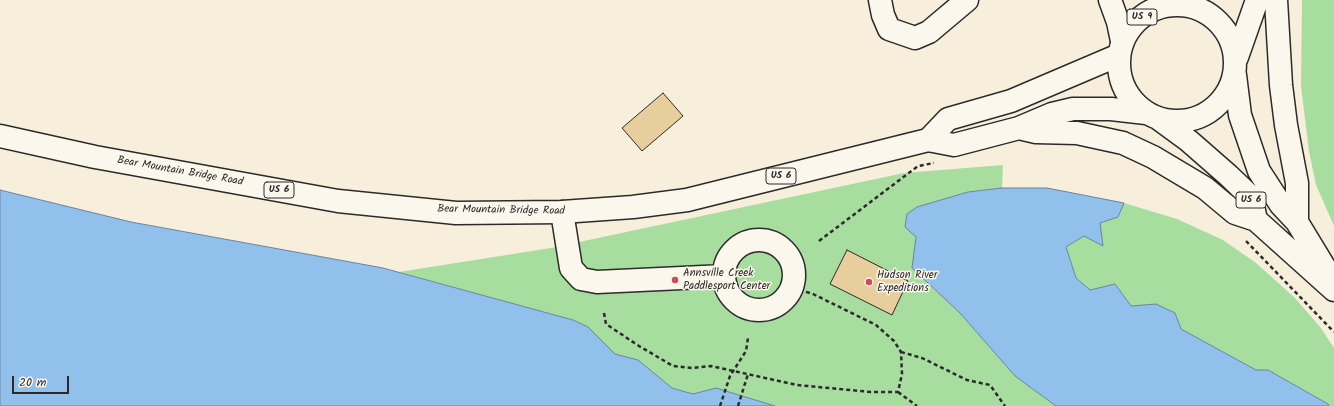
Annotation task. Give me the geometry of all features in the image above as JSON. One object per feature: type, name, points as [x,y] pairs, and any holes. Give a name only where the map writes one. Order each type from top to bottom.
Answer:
[{"type":"main road","points":[[880,0],[883,15],[889,29],[915,38],[929,32],[968,0]]},
{"type":"main road","points":[[928,140],[948,119],[1011,101],[1121,48],[1118,22],[1110,0]]},
{"type":"main road","points":[[1152,116],[1177,121],[1197,118],[1214,108],[1227,92],[1257,0]]},
{"type":"main road","points":[[1276,0],[1281,85],[1288,139],[1297,183],[1297,222]]},
{"type":"main road","name":"US 9","points":[[1121,48],[1137,20],[1152,10],[1178,2]]},
{"type":"main road","name":"US 6","points":[[1178,2],[1206,12],[1220,23],[1230,38],[1236,66],[1240,115],[1259,171],[1281,205],[1297,222],[1334,284]]},
{"type":"main road","name":"US 6","points":[[1121,48],[1120,74],[1125,93],[1152,116],[1188,141],[1229,176],[1251,198],[1256,220]]},
{"type":"main road","name":"Bear Mountain Bridge Road","points":[[0,136],[94,157],[338,201],[456,213],[562,212],[633,207],[687,200],[928,140],[954,145],[1019,128],[1052,114],[1073,109],[1111,109],[1152,116]]},
{"type":"main road","name":"US 6","points":[[1019,128],[1036,132],[1077,133],[1123,143],[1153,157],[1205,188],[1236,213],[1256,220],[1334,290]]},
{"type":"main road","points":[[562,212],[571,268],[581,279],[597,282],[724,276]]},
{"type":"main road","points":[[760,240],[771,242],[781,247],[789,255],[794,266],[795,277],[793,288],[786,299],[777,306],[766,311],[753,311],[732,299],[726,288],[724,276],[725,265],[730,255],[738,247],[748,242],[760,240]]},
{"type":"path","points":[[819,241],[918,166],[941,162]]},
{"type":"path","points":[[1242,236],[1334,332]]},
{"type":"path","points":[[793,288],[813,294],[876,325],[894,341],[901,352],[902,374],[898,392]]},
{"type":"path","points":[[604,313],[606,324],[639,346],[674,366],[692,368],[711,366],[797,385],[871,392],[898,392],[917,406]]},
{"type":"path","points":[[720,406],[733,371],[746,351],[748,338]]},
{"type":"path","points":[[901,352],[922,358],[967,380],[990,385],[1005,406]]},
{"type":"path","points":[[738,406],[748,374]]},
{"type":"green space","points":[[1302,0],[1334,0],[1334,226],[1316,185],[1309,151],[1301,86]]},
{"type":"green space","name":"Annsville Creek Paddlesport Center","points":[[1003,165],[1002,188],[968,192],[917,207],[916,237],[912,268],[960,313],[1015,376],[1056,406],[775,406],[716,388],[693,394],[672,388],[638,360],[615,354],[588,327],[573,320],[399,272],[551,248],[904,173]]},
{"type":"green space","points":[[1124,203],[1177,219],[1223,240],[1256,263],[1294,297],[1321,328],[1334,348],[1334,406],[1329,406],[1328,404],[1268,370],[1256,370],[1181,329],[1175,313],[1156,304],[1131,306],[1115,284],[1090,290],[1076,278],[1066,247],[1084,236],[1100,223],[1118,217]]},
{"type":"water","points":[[1002,188],[1047,188],[1124,203],[1118,217],[1100,223],[1103,246],[1084,236],[1066,247],[1076,278],[1090,290],[1115,284],[1131,306],[1156,304],[1175,313],[1181,329],[1256,370],[1268,370],[1328,404],[1329,406],[1056,406],[1015,376],[960,313],[912,268],[916,237],[905,227],[907,214],[917,207],[968,192]]},
{"type":"water","points":[[0,190],[131,222],[383,268],[573,320],[588,327],[615,354],[638,360],[672,388],[693,394],[716,388],[775,406],[0,406]]},
{"type":"building","points":[[663,93],[683,116],[642,151],[622,128]]},
{"type":"building","name":"Hudson River Expeditions","points":[[847,250],[908,281],[892,315],[830,284]]},
{"type":"place","name":"Annsville Creek Paddlesport Center","points":[[675,280]]},
{"type":"place","name":"Hudson River Expeditions","points":[[869,282]]}]
